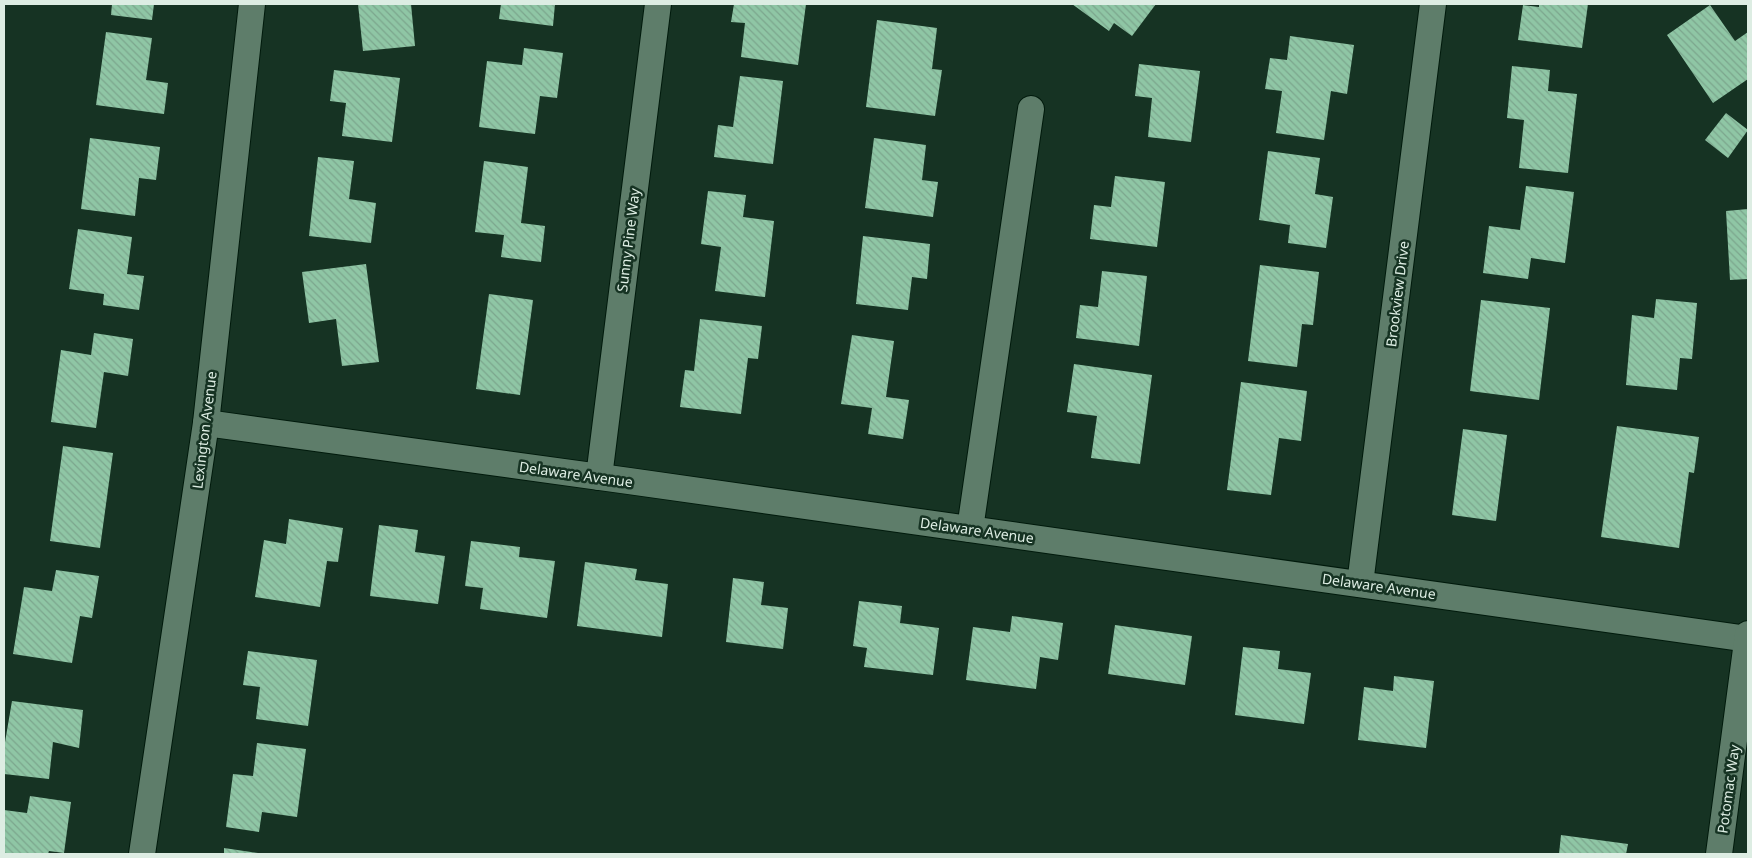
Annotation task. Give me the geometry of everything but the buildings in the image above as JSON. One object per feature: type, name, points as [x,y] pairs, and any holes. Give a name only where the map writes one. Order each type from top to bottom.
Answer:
[{"type":"street","name":"Lexington Avenue","points":[[142,854],[206,423],[252,4]]},
{"type":"street","name":"Sunny Pine Way","points":[[599,477],[658,4]]},
{"type":"street","name":"Brookview Drive","points":[[1360,584],[1433,4]]},
{"type":"street","points":[[970,529],[1031,109]]},
{"type":"street","name":"Delaware Avenue","points":[[206,423],[1748,638]]},
{"type":"street","name":"Potomac Way","points":[[1719,854],[1748,638]]}]
